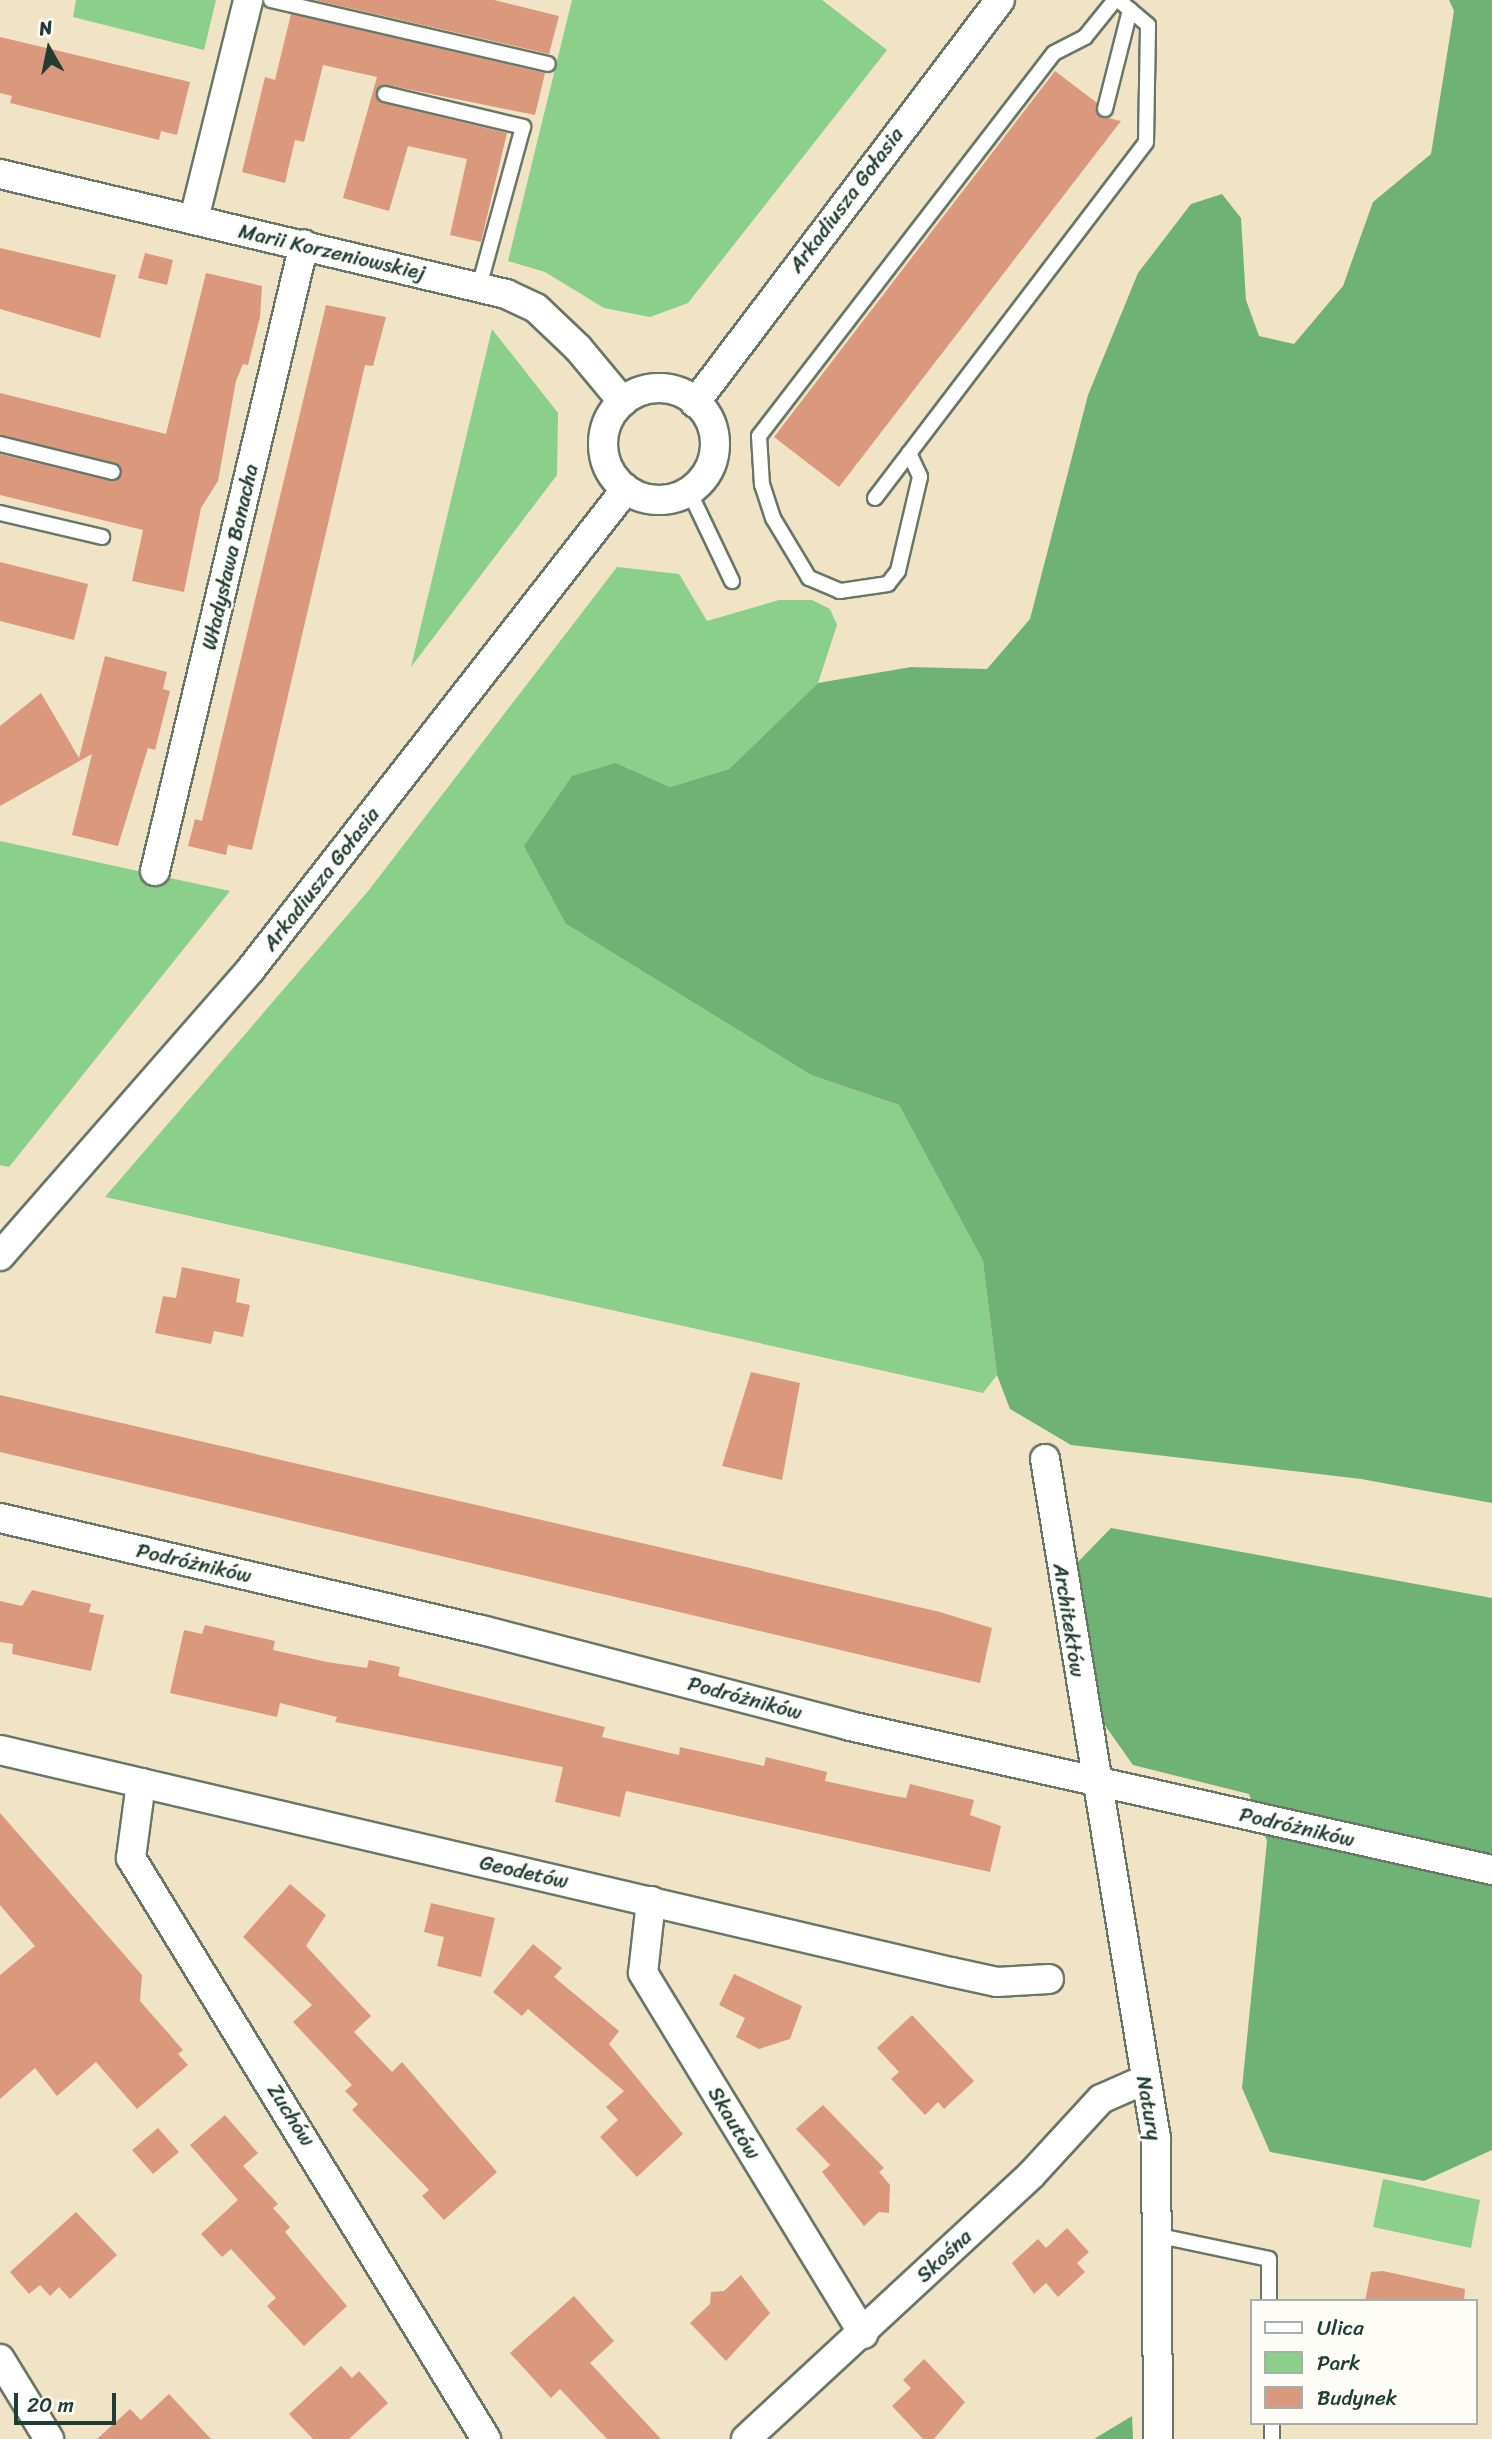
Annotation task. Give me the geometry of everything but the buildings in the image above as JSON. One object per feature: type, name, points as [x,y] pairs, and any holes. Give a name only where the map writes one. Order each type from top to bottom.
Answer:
[{"type":"street","points":[[194,219],[248,0]]},
{"type":"street","name":"Arkadiusza Gołasia","points":[[695,403],[1000,0]]},
{"type":"street","name":"Marii Korzeniowskiej","points":[[0,174],[479,287],[536,308],[623,402]]},
{"type":"street","name":"Władysława Banacha","points":[[155,871],[304,244]]},
{"type":"street","points":[[662,388],[695,403],[709,420],[715,446],[707,473],[689,491],[653,500],[626,489],[608,466],[603,441],[623,402],[662,388]]},
{"type":"street","name":"Arkadiusza Gołasia","points":[[0,1256],[251,969],[626,489]]},
{"type":"street","name":"Architektów","points":[[1045,1459],[1093,1781]]},
{"type":"street","name":"Podróżników","points":[[0,1518],[1093,1781],[1492,1870]]},
{"type":"street","name":"Geodetów","points":[[0,1750],[997,1982],[1049,1979]]},
{"type":"street","name":"Natury","points":[[1093,1781],[1156,2138],[1160,2236],[1158,2439]]},
{"type":"street","name":"Zuchów","points":[[141,1783],[131,1858],[486,2439]]},
{"type":"street","name":"Skautów","points":[[651,1901],[643,1973],[863,2334]]},
{"type":"street","name":"Skośna","points":[[746,2439],[863,2334],[1101,2099],[1144,2080]]},
{"type":"street","points":[[0,2359],[49,2439]]},
{"type":"lane","points":[[271,0],[548,64]]},
{"type":"lane","points":[[875,498],[908,453],[1146,142],[1148,25],[1117,0],[1085,37],[1054,53],[759,436],[762,485],[773,518],[808,578],[840,591],[888,584],[898,571],[920,477],[908,453]]},
{"type":"lane","points":[[1105,109],[1130,10]]},
{"type":"lane","points":[[385,94],[523,127],[479,287]]},
{"type":"lane","points":[[0,444],[113,472]]},
{"type":"lane","points":[[689,491],[732,582]]},
{"type":"lane","points":[[0,513],[102,537]]},
{"type":"lane","points":[[1160,2236],[1269,2259],[1269,2299]]},
{"type":"green space","points":[[76,0],[216,0],[204,50],[73,17]]},
{"type":"green space","points":[[572,0],[822,0],[887,50],[688,303],[650,317],[604,308],[545,272],[508,261]]},
{"type":"green space","points":[[1449,0],[1492,0],[1492,1503],[1361,1479],[1071,1445],[1010,1409],[997,1375],[983,1261],[899,1105],[811,1075],[566,924],[524,846],[572,776],[616,763],[670,787],[729,769],[818,683],[911,667],[987,669],[1030,619],[1088,395],[1138,273],[1191,204],[1222,194],[1241,218],[1246,300],[1259,336],[1294,344],[1343,286],[1373,202],[1431,154],[1454,11]]},
{"type":"green space","points":[[492,329],[558,413],[557,475],[411,667]]},
{"type":"green space","points":[[617,567],[679,574],[707,621],[779,600],[812,600],[830,609],[837,625],[818,683],[729,769],[670,787],[616,763],[566,924],[811,1075],[899,1105],[983,1261],[997,1375],[983,1393],[105,1197],[369,890]]},
{"type":"green space","points":[[0,841],[230,891],[9,1167],[0,1165]]},
{"type":"green space","points":[[1111,1528],[1492,1598],[1492,2150],[1424,2181],[1270,2152],[1242,2088],[1267,1841],[1249,1794],[1133,1765],[1104,1724],[1075,1565]]},
{"type":"green space","points":[[1383,2179],[1480,2200],[1471,2248],[1373,2227]]},
{"type":"green space","points":[[1132,2416],[1133,2439],[1094,2439]]}]
